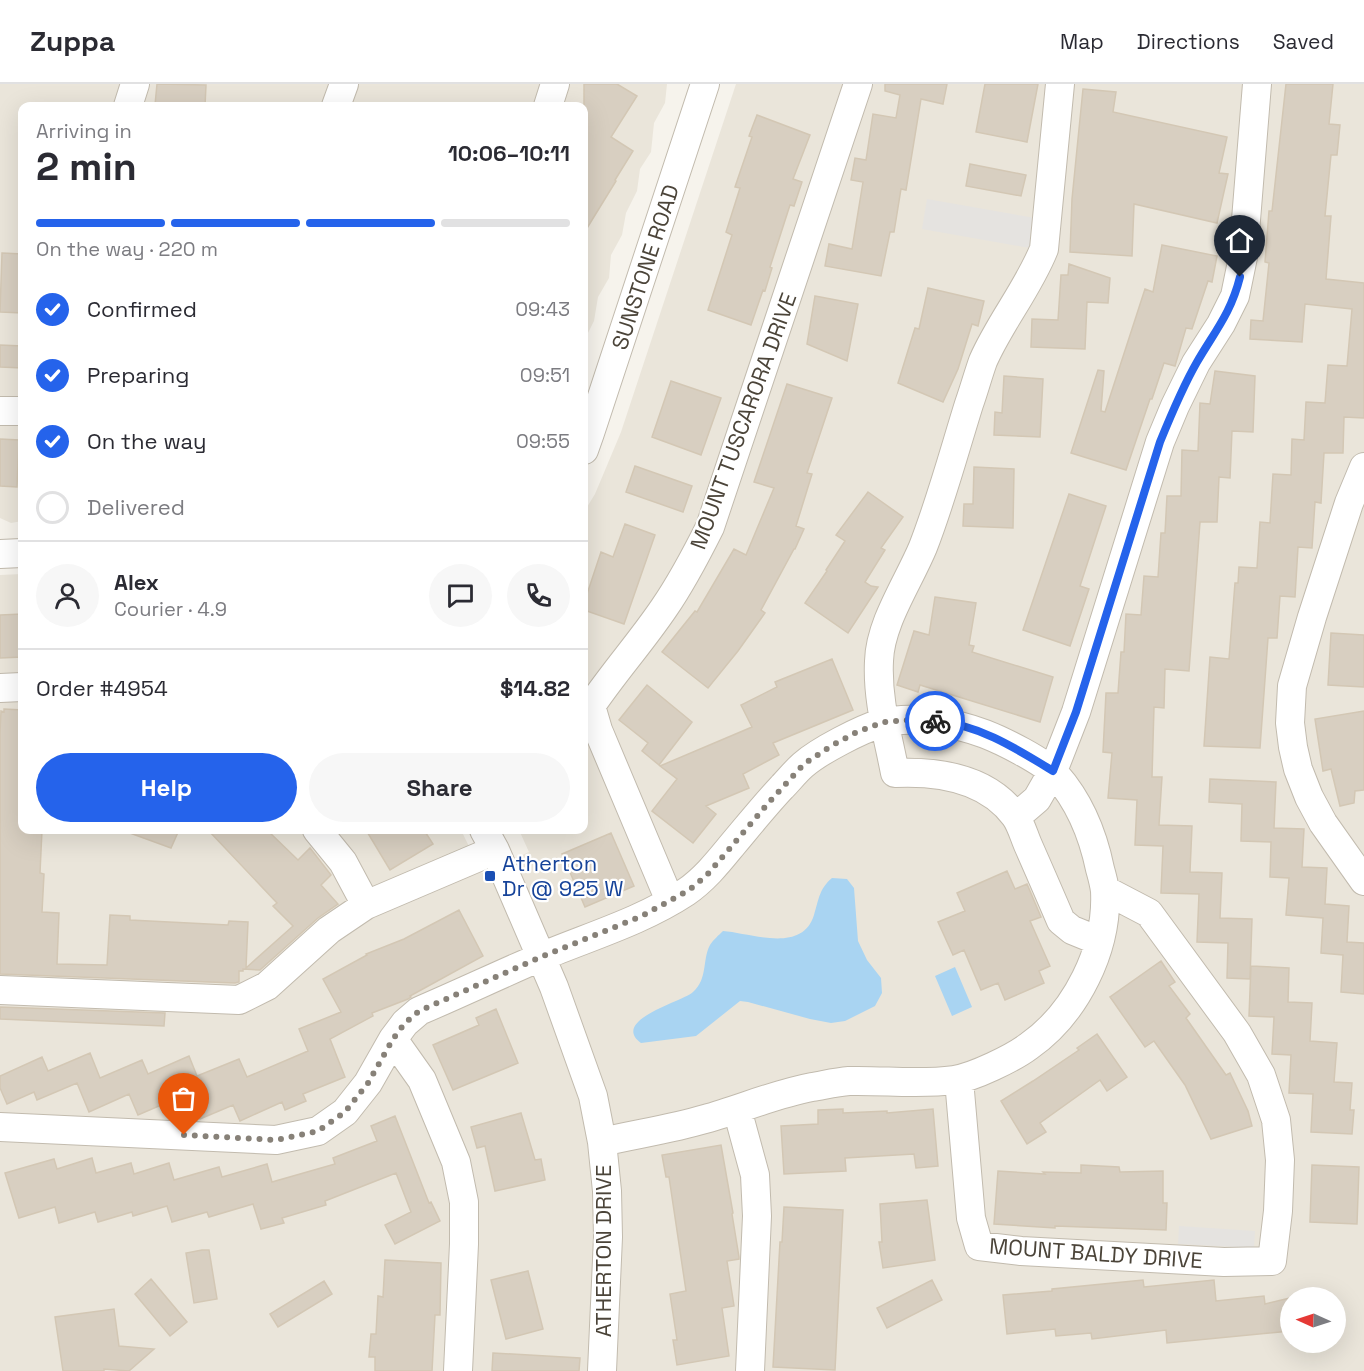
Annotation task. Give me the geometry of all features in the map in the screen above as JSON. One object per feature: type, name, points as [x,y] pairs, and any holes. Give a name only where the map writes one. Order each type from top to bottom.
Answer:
[{"type":"street","points":[[129,102],[135,84]]},
{"type":"street","points":[[337,102],[344,84]]},
{"type":"street","points":[[549,102],[555,84]]},
{"type":"street","name":"SUNSTONE ROAD","points":[[588,439],[705,84]]},
{"type":"street","name":"MOUNT TUSCARORA DRIVE","points":[[670,901],[598,730],[591,706],[663,609],[689,569],[710,527],[858,84]]},
{"type":"street","points":[[1060,84],[1044,249],[1032,276],[983,362],[935,516],[884,631],[879,660],[879,690],[895,773],[933,773],[953,777],[977,785],[1002,802],[1016,817],[1061,921],[1072,930],[1100,941]]},
{"type":"street","points":[[1016,817],[1037,799],[1053,771],[1076,712],[1160,442],[1196,363],[1221,324],[1235,296],[1243,257],[1257,84]]},
{"type":"street","points":[[0,411],[18,411]]},
{"type":"street","points":[[1364,467],[1356,505],[1312,617],[1292,686],[1290,723],[1298,769],[1309,797],[1323,823],[1364,881]]},
{"type":"street","points":[[0,554],[18,553]]},
{"type":"street","points":[[0,688],[18,687]]},
{"type":"street","points":[[0,1127],[276,1140],[318,1131],[345,1112],[368,1083],[393,1039],[405,1023],[419,1011],[541,957],[642,916],[689,890],[707,875],[804,764],[857,732],[884,722],[911,720],[940,722],[969,728],[998,739],[1053,771],[1072,795],[1088,827],[1105,890],[1100,941],[1091,968],[1064,1014],[1046,1033],[1026,1048],[1004,1061],[958,1080],[915,1083],[848,1082],[813,1087],[778,1095],[702,1120],[602,1142]]},
{"type":"street","points":[[320,834],[343,862],[366,905]]},
{"type":"street","points":[[0,990],[239,1000],[267,986],[329,930],[366,905],[490,840]]},
{"type":"street","name":"ATHERTON DRIVE","points":[[490,840],[554,987],[593,1096],[602,1142],[607,1191],[608,1236],[602,1371]]},
{"type":"street","name":"MOUNT BALDY DRIVE","points":[[958,1080],[971,1218],[979,1246],[1021,1251],[1224,1262],[1272,1261],[1278,1211],[1280,1160],[1276,1120],[1261,1075],[1237,1033],[1149,913],[1105,890]]},
{"type":"street","points":[[393,1039],[422,1080],[456,1162],[464,1202],[458,1371]]},
{"type":"street","points":[[737,1109],[755,1175],[757,1195],[758,1216],[750,1371]]},
{"type":"shaded area","points":[[0,84],[667,84],[665,103],[654,123],[651,152],[640,169],[637,191],[626,213],[622,235],[611,255],[609,278],[598,297],[594,321],[588,333],[588,102],[18,102],[18,522],[11,523],[0,518]]},
{"type":"shaded area","points":[[736,84],[1364,84],[1364,1371],[0,1371],[0,575],[18,574],[18,834],[463,834],[482,873],[529,852],[521,834],[588,834],[588,505],[621,432]]},
{"type":"shaded area","points":[[927,199],[1035,218],[1030,248],[922,229]]},
{"type":"shaded area","points":[[1179,1226],[1255,1231],[1254,1248],[1178,1244]]},
{"type":"water","points":[[832,878],[847,879],[854,888],[858,941],[867,960],[881,978],[882,993],[875,1006],[845,1021],[831,1023],[740,1001],[696,1036],[641,1043],[634,1035],[634,1027],[641,1019],[686,996],[698,987],[710,945],[723,931],[774,938],[787,938],[799,934],[808,927],[822,890]]},
{"type":"water","points":[[955,967],[972,1007],[952,1016],[935,976]]},
{"type":"building","points":[[157,84],[206,85],[205,102],[155,102]]},
{"type":"building","points":[[584,84],[617,84],[637,96],[611,137],[633,151],[588,226],[588,102],[584,102]]},
{"type":"building","points":[[885,84],[947,84],[943,104],[921,99],[906,190],[901,189],[894,232],[890,232],[881,276],[825,266],[829,244],[852,249],[863,182],[851,180],[855,158],[866,160],[873,114],[896,118],[900,95],[885,91]]},
{"type":"building","points":[[985,84],[1038,84],[1027,142],[976,132]]},
{"type":"building","points":[[1286,84],[1333,84],[1329,124],[1340,125],[1337,155],[1331,155],[1325,216],[1331,216],[1326,279],[1364,283],[1364,418],[1344,417],[1343,453],[1324,453],[1321,503],[1315,502],[1312,548],[1298,547],[1295,597],[1280,596],[1277,638],[1268,638],[1260,748],[1204,746],[1210,657],[1229,659],[1235,583],[1238,583],[1239,567],[1257,568],[1260,522],[1270,523],[1273,474],[1291,475],[1292,439],[1304,440],[1306,402],[1325,403],[1328,365],[1347,366],[1352,309],[1305,304],[1302,342],[1250,339],[1251,320],[1263,321],[1269,263],[1265,262],[1269,211],[1272,211]]},
{"type":"building","points":[[1083,89],[1116,92],[1113,112],[1227,137],[1219,173],[1228,174],[1217,223],[1134,204],[1132,256],[1070,252],[1072,199]]},
{"type":"building","points":[[757,115],[810,135],[793,179],[802,182],[794,206],[790,205],[770,267],[772,268],[765,291],[763,290],[751,325],[708,310],[732,235],[726,232],[740,188],[735,187]]},
{"type":"building","points":[[970,164],[1026,175],[1021,196],[966,186]]},
{"type":"building","points":[[1162,245],[1217,256],[1212,282],[1208,281],[1192,329],[1186,328],[1175,366],[1164,363],[1126,470],[1071,453],[1098,370],[1104,371],[1101,411],[1105,412],[1145,289],[1153,292]]},
{"type":"building","points":[[2,253],[18,254],[18,313],[0,312]]},
{"type":"building","points":[[1069,264],[1110,278],[1108,303],[1087,302],[1085,349],[1031,347],[1032,319],[1058,320],[1061,275],[1068,275]]},
{"type":"building","points":[[928,288],[984,301],[978,326],[972,324],[958,369],[943,402],[898,383],[915,328],[919,329]]},
{"type":"building","points":[[815,296],[858,304],[847,361],[807,344]]},
{"type":"building","points":[[0,345],[18,346],[18,368],[0,367]]},
{"type":"building","points":[[1215,371],[1255,376],[1253,432],[1232,431],[1230,478],[1219,477],[1217,522],[1200,522],[1189,671],[1165,669],[1164,708],[1154,707],[1152,777],[1162,777],[1159,825],[1192,826],[1190,872],[1222,873],[1220,918],[1252,919],[1250,979],[1227,978],[1228,943],[1197,942],[1199,894],[1161,893],[1163,846],[1135,845],[1137,800],[1108,798],[1112,753],[1103,752],[1106,693],[1118,693],[1121,652],[1124,652],[1126,614],[1141,615],[1144,576],[1158,577],[1161,533],[1165,533],[1167,496],[1181,496],[1182,450],[1198,451],[1200,403],[1210,404]]},
{"type":"building","points":[[1004,376],[1043,379],[1040,437],[994,435],[995,412],[1002,413]]},
{"type":"building","points":[[671,381],[721,398],[701,455],[652,437]]},
{"type":"building","points":[[787,384],[832,398],[807,473],[812,474],[796,526],[804,529],[761,610],[765,613],[708,688],[662,652],[695,611],[697,612],[734,549],[746,555],[774,488],[754,482]]},
{"type":"building","points":[[0,439],[18,440],[17,487],[0,486]]},
{"type":"building","points":[[635,466],[692,486],[683,512],[626,492]]},
{"type":"building","points":[[974,467],[1014,469],[1013,528],[963,526],[964,504],[973,504]]},
{"type":"building","points":[[868,492],[903,517],[881,548],[885,550],[865,582],[878,587],[848,633],[805,603],[845,541],[836,535]]},
{"type":"building","points":[[1069,494],[1106,506],[1080,586],[1089,589],[1070,646],[1023,630]]},
{"type":"building","points":[[625,524],[655,535],[624,624],[588,611],[588,591],[601,552],[613,557]]},
{"type":"building","points":[[935,597],[976,603],[969,645],[974,646],[972,652],[1053,677],[1040,722],[920,685],[918,692],[897,685],[914,631],[929,635]]},
{"type":"building","points":[[18,614],[18,657],[0,658],[0,615]]},
{"type":"building","points":[[1331,633],[1364,635],[1364,687],[1328,685]]},
{"type":"building","points":[[832,659],[853,710],[773,743],[779,755],[743,774],[749,788],[706,806],[716,814],[693,843],[652,811],[677,779],[660,766],[752,727],[741,705],[777,687],[775,682]]},
{"type":"building","points":[[647,685],[692,722],[659,765],[642,751],[648,743],[619,720]]},
{"type":"building","points":[[4,709],[18,710],[18,834],[42,834],[40,873],[44,874],[42,912],[59,913],[57,964],[107,965],[110,915],[130,916],[130,920],[228,925],[229,921],[248,922],[246,968],[293,926],[273,906],[277,903],[212,834],[271,834],[298,860],[310,848],[331,875],[321,885],[338,904],[318,918],[260,970],[243,969],[239,971],[239,982],[235,983],[0,974],[0,733],[1,711],[4,712]]},
{"type":"building","points":[[1364,711],[1364,790],[1355,791],[1354,803],[1340,806],[1331,769],[1323,771],[1315,719]]},
{"type":"building","points":[[1210,779],[1276,782],[1274,828],[1304,829],[1302,867],[1327,868],[1325,904],[1349,906],[1347,942],[1364,943],[1364,994],[1341,992],[1343,955],[1321,953],[1323,918],[1286,915],[1289,878],[1270,877],[1271,842],[1241,841],[1242,804],[1209,802]]},
{"type":"building","points":[[611,833],[634,886],[585,907],[562,854]]},
{"type":"building","points":[[132,834],[177,834],[171,848]]},
{"type":"building","points":[[368,834],[427,834],[433,844],[390,870]]},
{"type":"building","points":[[1007,871],[1015,889],[1027,884],[1041,917],[1030,921],[1050,966],[1039,971],[1044,983],[1005,1000],[998,983],[981,990],[964,950],[953,955],[938,922],[965,911],[957,893]]},
{"type":"building","points":[[459,910],[483,956],[408,999],[372,1013],[373,1016],[330,1039],[345,1077],[303,1094],[306,1101],[285,1110],[282,1102],[240,1121],[233,1105],[200,1119],[189,1093],[138,1115],[129,1094],[89,1112],[77,1083],[37,1100],[34,1092],[7,1104],[0,1088],[0,1076],[42,1057],[48,1071],[90,1053],[100,1078],[142,1060],[148,1074],[189,1056],[197,1076],[239,1059],[247,1077],[308,1051],[299,1029],[341,1012],[323,979],[366,954],[404,939]]},
{"type":"building","points":[[1161,961],[1175,982],[1169,986],[1190,1014],[1186,1018],[1226,1075],[1230,1073],[1248,1111],[1252,1126],[1211,1139],[1185,1085],[1154,1041],[1145,1047],[1110,997]]},
{"type":"building","points":[[1251,966],[1289,968],[1288,1002],[1312,1003],[1310,1041],[1337,1043],[1334,1082],[1352,1083],[1350,1110],[1354,1110],[1352,1134],[1311,1132],[1313,1094],[1289,1093],[1291,1055],[1272,1054],[1274,1017],[1249,1016]]},
{"type":"building","points":[[0,1007],[165,1013],[164,1026],[0,1019]]},
{"type":"building","points":[[496,1009],[518,1063],[453,1090],[433,1045],[479,1025],[476,1018]]},
{"type":"building","points":[[1097,1034],[1127,1077],[1107,1091],[1100,1080],[1040,1123],[1046,1132],[1027,1144],[1001,1101],[1079,1050],[1077,1048]]},
{"type":"building","points":[[843,1109],[843,1113],[887,1111],[887,1113],[933,1109],[938,1166],[916,1168],[914,1154],[845,1158],[846,1171],[784,1174],[781,1126],[818,1124],[818,1110]]},
{"type":"building","points":[[521,1113],[535,1160],[541,1159],[545,1180],[495,1191],[485,1146],[477,1148],[471,1127]]},
{"type":"building","points":[[395,1116],[429,1203],[431,1202],[440,1221],[395,1244],[385,1225],[411,1212],[396,1173],[325,1201],[326,1205],[282,1218],[284,1223],[261,1229],[253,1204],[209,1217],[207,1212],[172,1222],[167,1206],[133,1216],[132,1212],[98,1222],[95,1212],[59,1223],[55,1207],[19,1218],[5,1173],[54,1159],[57,1169],[92,1158],[96,1173],[131,1163],[134,1174],[169,1163],[174,1180],[219,1167],[222,1177],[267,1164],[272,1182],[335,1164],[333,1158],[377,1141],[371,1126]]},
{"type":"building","points":[[721,1145],[739,1257],[739,1259],[727,1261],[734,1306],[722,1308],[729,1356],[677,1365],[673,1340],[677,1340],[670,1294],[686,1291],[669,1177],[666,1177],[662,1155]]},
{"type":"building","points":[[1081,1165],[1119,1167],[1120,1172],[1163,1171],[1163,1203],[1167,1203],[1166,1230],[1055,1226],[1055,1228],[994,1224],[998,1171],[1045,1174],[1043,1172],[1081,1173]]},
{"type":"building","points":[[1312,1165],[1359,1167],[1357,1224],[1310,1222]]},
{"type":"building","points":[[927,1200],[935,1260],[883,1268],[879,1242],[882,1242],[880,1204]]},
{"type":"building","points":[[784,1207],[843,1210],[835,1370],[773,1367]]},
{"type":"building","points":[[209,1250],[217,1299],[194,1303],[186,1253]]},
{"type":"building","points":[[385,1260],[441,1263],[440,1315],[435,1315],[432,1371],[375,1371],[375,1357],[369,1357],[371,1334],[376,1334],[378,1296],[383,1297]]},
{"type":"building","points":[[528,1271],[543,1329],[506,1339],[491,1280]]},
{"type":"building","points":[[151,1279],[187,1322],[170,1336],[135,1294]]},
{"type":"building","points":[[932,1280],[942,1300],[887,1328],[877,1308]]},
{"type":"building","points":[[1143,1280],[1144,1287],[1214,1280],[1216,1301],[1264,1296],[1265,1304],[1280,1300],[1280,1332],[1167,1343],[1166,1330],[1092,1339],[1091,1333],[1056,1336],[1055,1329],[1007,1334],[1003,1295],[1052,1291],[1052,1289]]},
{"type":"building","points":[[324,1281],[332,1294],[278,1327],[270,1314]]},
{"type":"building","points":[[114,1309],[119,1346],[154,1349],[129,1371],[104,1369],[104,1371],[63,1371],[55,1317]]},
{"type":"building","points":[[493,1353],[580,1358],[579,1371],[492,1371]]},
{"type":"way so far","points":[[184,1135],[276,1140],[318,1131],[345,1112],[368,1083],[393,1039],[405,1023],[419,1011],[541,957],[642,916],[689,890],[707,875],[804,764],[831,746],[857,732],[884,722],[935,721]]},
{"type":"place","name":"Atherton Dr @ 925 W","points":[[490,876]]},
{"type":"route","points":[[935,721],[969,728],[998,739],[1053,771],[1076,712],[1160,442],[1196,363],[1229,310],[1240,277]]}]
